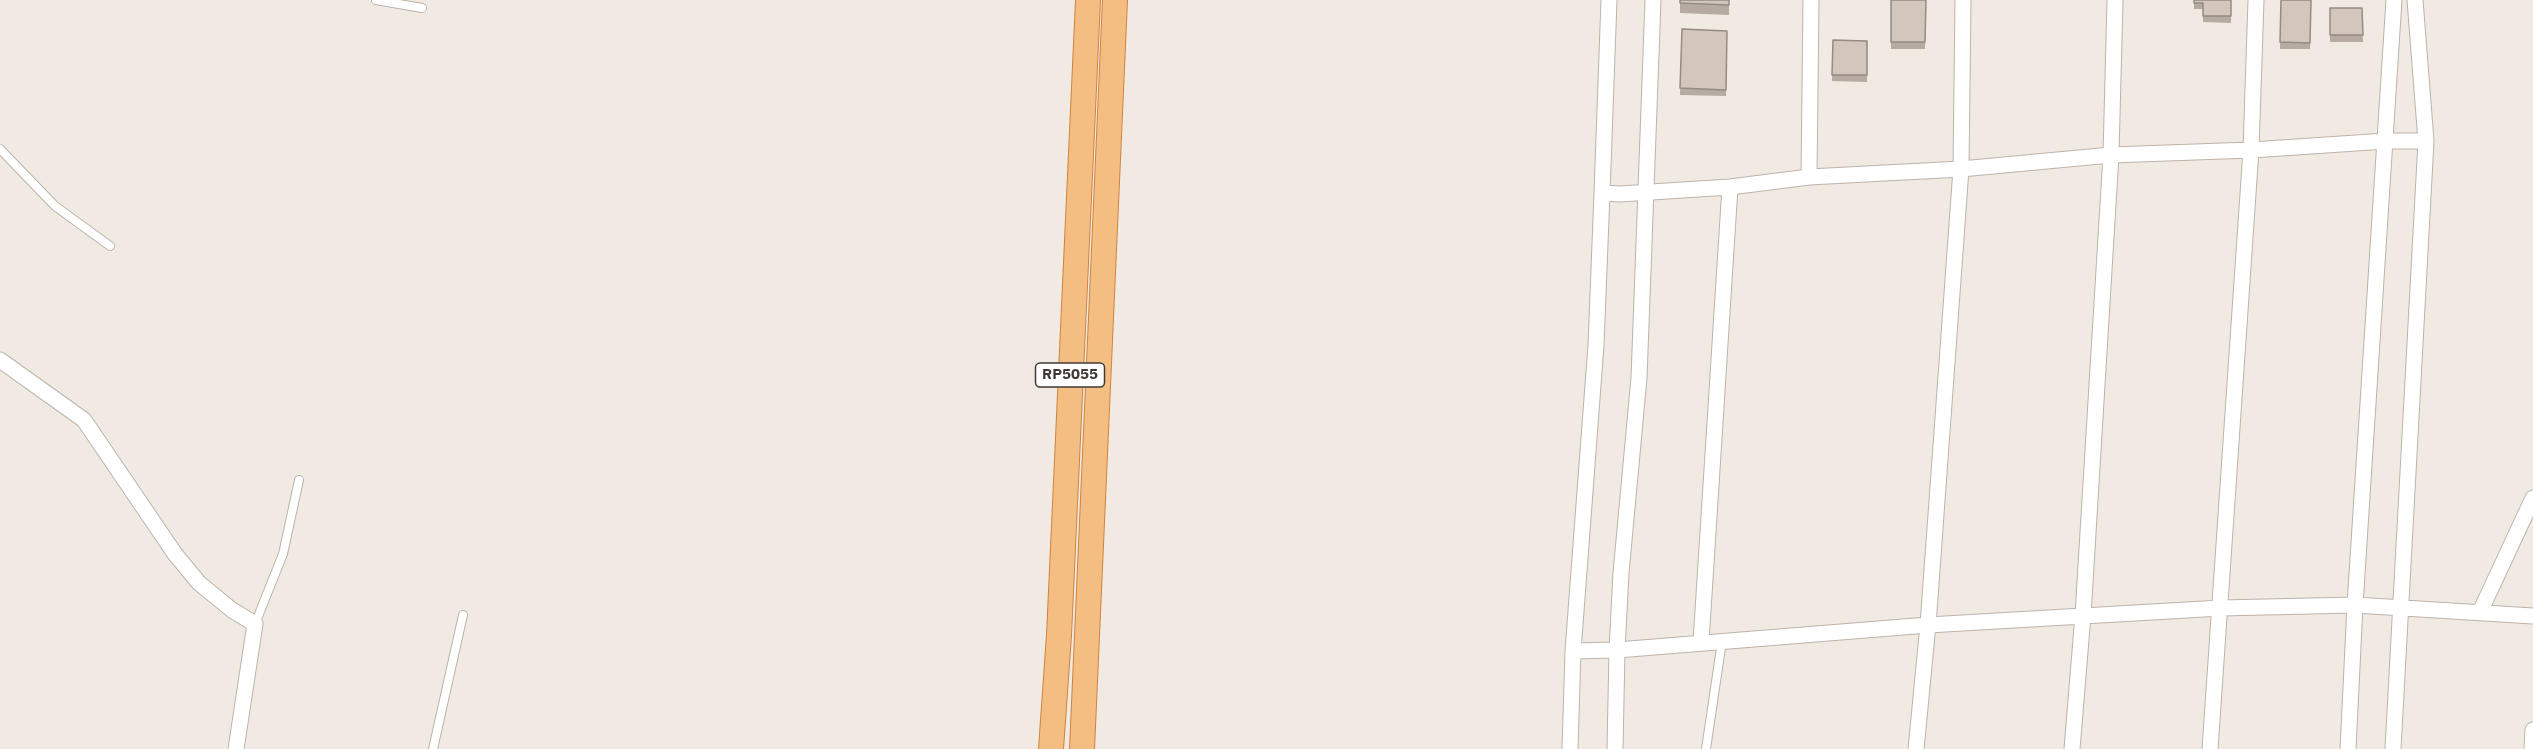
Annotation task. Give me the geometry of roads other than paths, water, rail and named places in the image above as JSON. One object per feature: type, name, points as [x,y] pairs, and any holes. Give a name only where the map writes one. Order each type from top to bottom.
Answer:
[{"type":"highway","name":"RP5055","points":[[1051,749],[1059,624],[1088,0]]},
{"type":"highway","name":"RP5055","points":[[1082,749],[1115,0]]},
{"type":"street","points":[[1570,749],[1573,651],[1596,345],[1609,0]]},
{"type":"street","points":[[1615,749],[1621,573],[1639,378],[1653,0]]},
{"type":"street","points":[[1809,177],[1811,0]]},
{"type":"street","points":[[1916,749],[1929,626],[1961,169],[1963,0]]},
{"type":"street","points":[[2072,749],[2083,615],[2111,155],[2115,0]]},
{"type":"street","points":[[2210,749],[2251,150],[2256,0]]},
{"type":"street","points":[[2348,749],[2355,605],[2394,0]]},
{"type":"street","points":[[2393,749],[2426,141],[2415,0]]},
{"type":"street","points":[[1602,193],[1620,194],[1730,187],[1809,177],[1961,169],[2111,155],[2426,141]]},
{"type":"street","points":[[1701,642],[1730,187]]},
{"type":"street","points":[[0,360],[84,420],[175,554],[199,583],[232,610],[255,624],[236,749]]},
{"type":"street","points":[[2480,612],[2533,498]]},
{"type":"street","points":[[1573,651],[1617,650],[1722,640],[2083,615],[2221,608],[2401,606],[2533,616]]},
{"type":"street","points":[[2532,749],[2533,730]]},
{"type":"lane","points":[[376,0],[422,8]]},
{"type":"lane","points":[[0,149],[55,206],[110,246]]},
{"type":"lane","points":[[255,624],[283,554],[299,480]]},
{"type":"lane","points":[[433,749],[463,615]]},
{"type":"lane","points":[[1706,749],[1722,640]]}]
